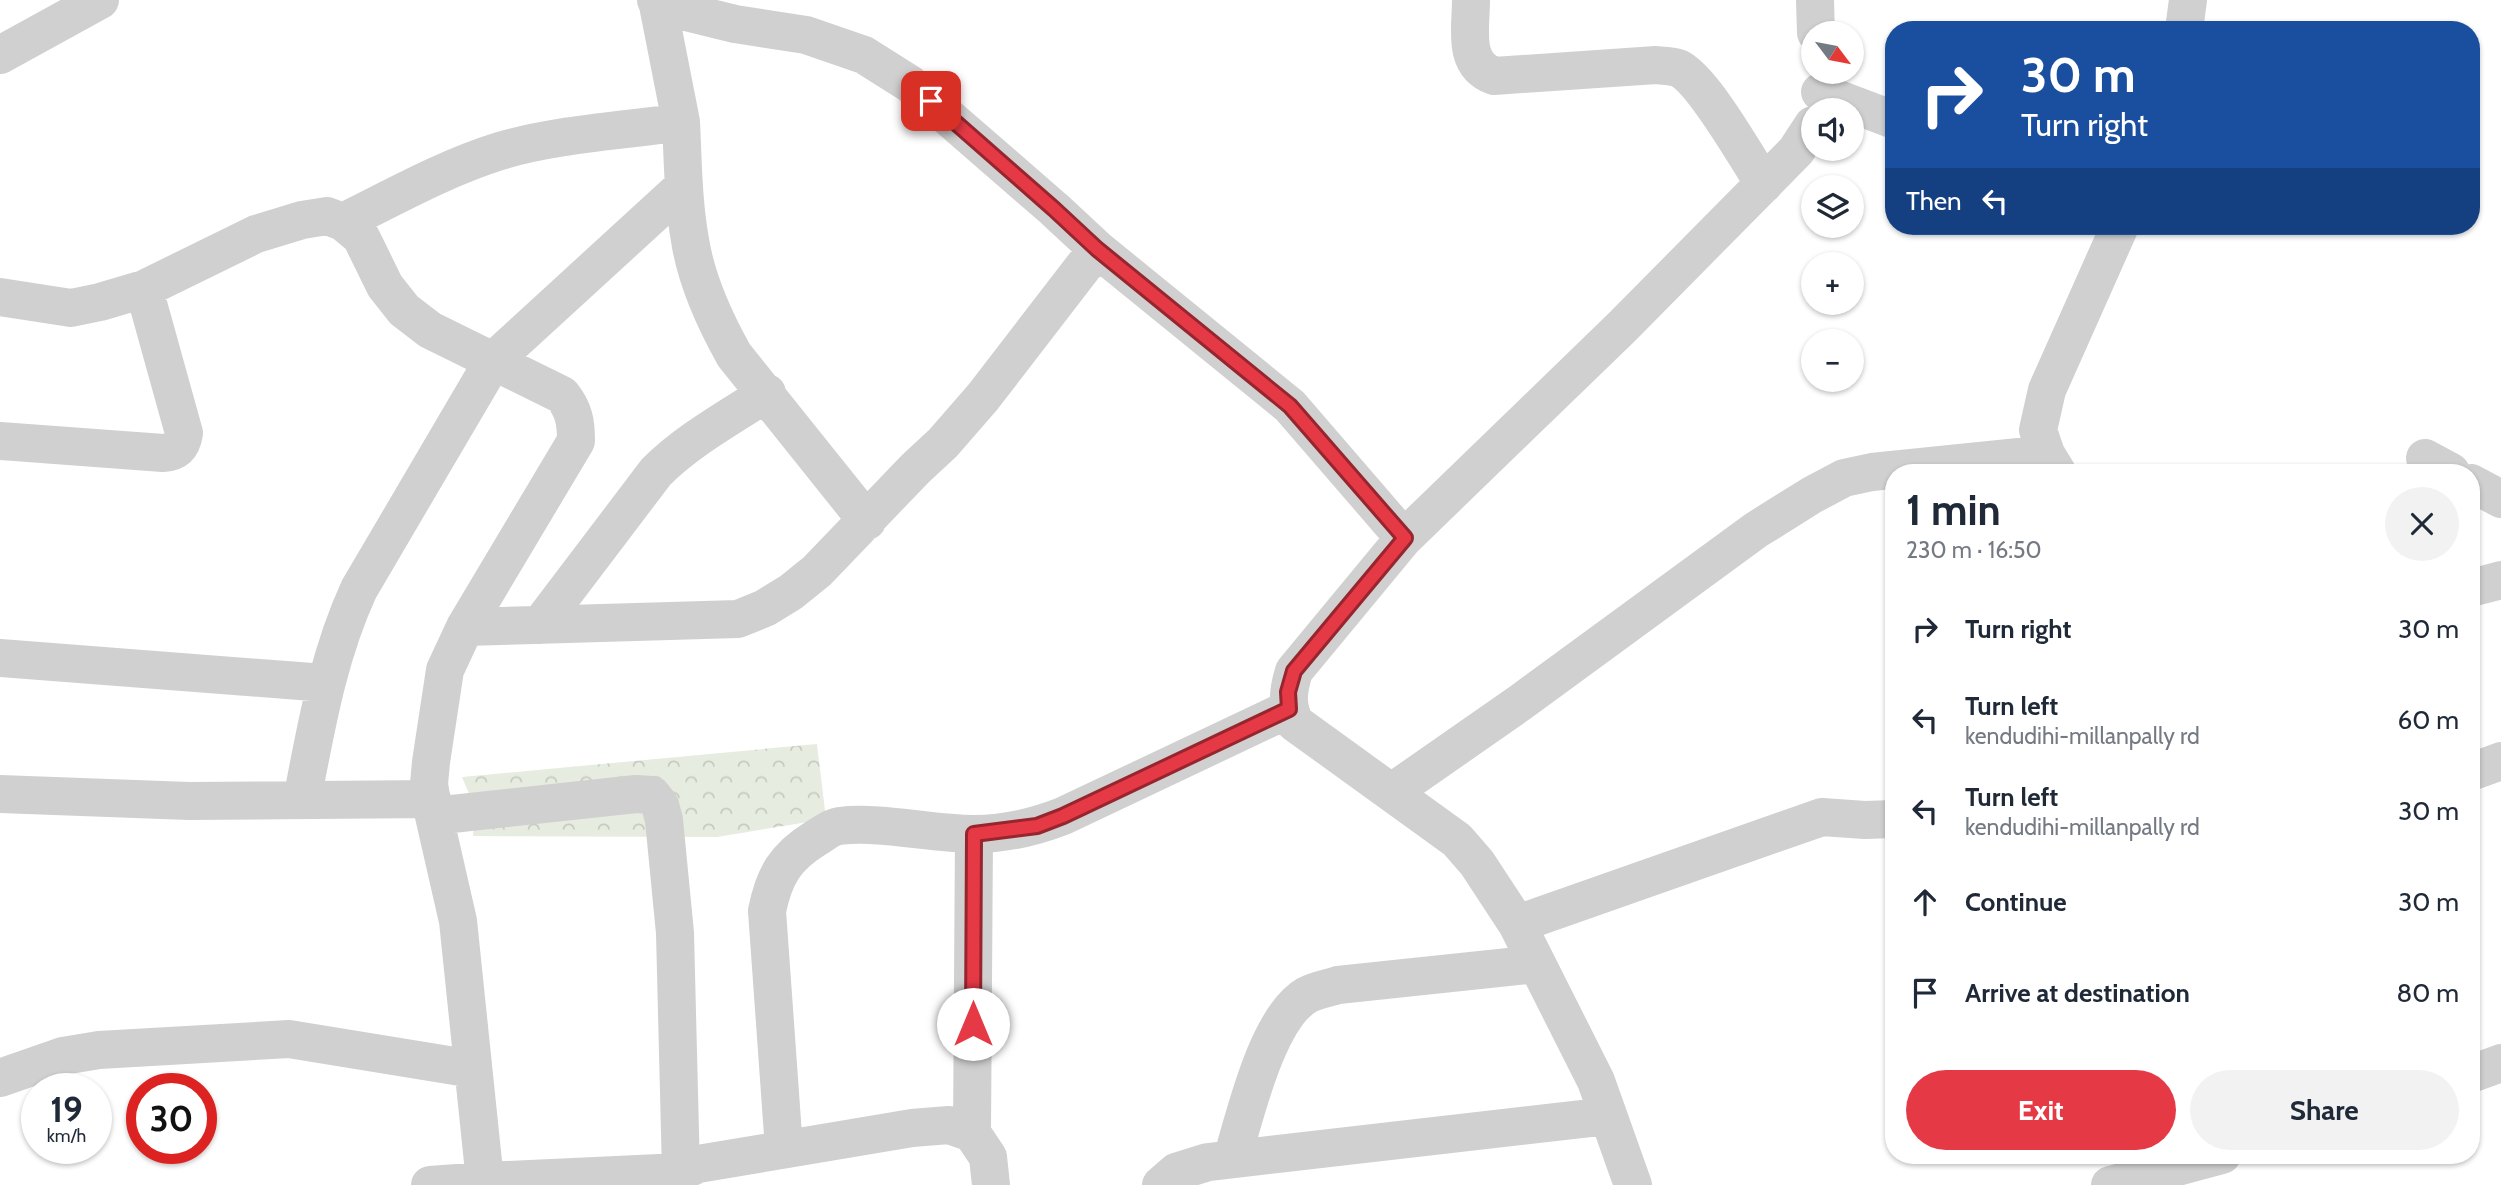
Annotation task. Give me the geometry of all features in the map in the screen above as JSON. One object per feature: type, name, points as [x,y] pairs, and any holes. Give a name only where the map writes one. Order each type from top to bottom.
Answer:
[{"type":"street","points":[[0,55],[100,0]]},
{"type":"street","points":[[1471,0],[1471,50],[1473,61],[1482,71],[1494,76],[1656,65],[1676,68],[1687,75],[1706,97],[1764,184]]},
{"type":"street","points":[[1815,0],[1816,21]]},
{"type":"street","points":[[2185,21],[2188,0]]},
{"type":"street","points":[[867,521],[734,355],[722,333],[690,243],[681,122],[657,3],[735,24],[806,35],[864,55],[910,83],[1097,249],[1290,406],[1405,538]]},
{"type":"street","points":[[1864,112],[1885,118]]},
{"type":"street","points":[[343,222],[448,171],[498,152],[527,144],[681,122]]},
{"type":"street","points":[[1633,1185],[1596,1081],[1517,924],[1477,863],[1457,840],[1296,723],[1289,709],[1288,692],[1294,671],[1405,538],[1622,327],[1764,184],[1796,151],[1801,139]]},
{"type":"street","points":[[302,800],[325,683],[349,610],[493,362],[684,186]]},
{"type":"street","points":[[0,297],[71,307],[100,302],[144,289],[256,234],[302,220],[327,216],[343,222],[361,237],[385,286],[404,310],[430,330],[562,395],[573,409],[576,441],[465,627],[445,670],[430,762],[429,783],[433,807],[458,921],[485,1183]]},
{"type":"street","points":[[2032,464],[2052,463],[2038,430],[2047,390],[2116,235]]},
{"type":"street","points":[[465,627],[738,619],[765,608],[817,571],[943,443],[984,397],[1097,249]]},
{"type":"street","points":[[0,441],[163,453],[177,449],[182,444],[184,433],[144,289]]},
{"type":"street","points":[[540,625],[656,472],[688,444],[767,393]]},
{"type":"street","points":[[1392,792],[1521,702],[1747,536],[1844,478],[1885,471]]},
{"type":"street","points":[[2480,488],[2501,499]]},
{"type":"street","points":[[2480,586],[2501,580]]},
{"type":"street","points":[[0,658],[325,683]]},
{"type":"street","points":[[784,1149],[767,911],[771,889],[796,851],[836,826],[869,825],[974,834],[1037,826],[1289,709]]},
{"type":"street","points":[[2480,769],[2501,761]]},
{"type":"street","points":[[0,794],[189,801],[302,800],[433,807],[652,795],[660,805],[664,820],[675,933],[676,1179]]},
{"type":"street","points":[[1517,924],[1822,817],[1885,819]]},
{"type":"street","points":[[974,834],[972,1133],[988,1157],[991,1185]]},
{"type":"street","points":[[1232,1160],[1267,1049],[1278,1028],[1307,995],[1338,985],[1537,964]]},
{"type":"street","points":[[0,1078],[63,1056],[99,1050],[289,1039],[473,1069]]},
{"type":"street","points":[[2480,1071],[2501,1063]]},
{"type":"street","points":[[1161,1185],[1176,1171],[1208,1162],[1608,1116]]},
{"type":"street","points":[[430,1185],[676,1179],[698,1164],[912,1128],[949,1125],[972,1133]]},
{"type":"street","points":[[2110,1185],[2188,1164]]},
{"type":"green space","points":[[817,744],[826,819],[717,837],[473,836],[475,808],[462,777]]},
{"type":"route","points":[[931,101],[1097,249],[1290,406],[1405,538],[1294,671],[1288,692],[1289,709],[1063,816],[1037,826],[974,834],[973,1024]]}]
